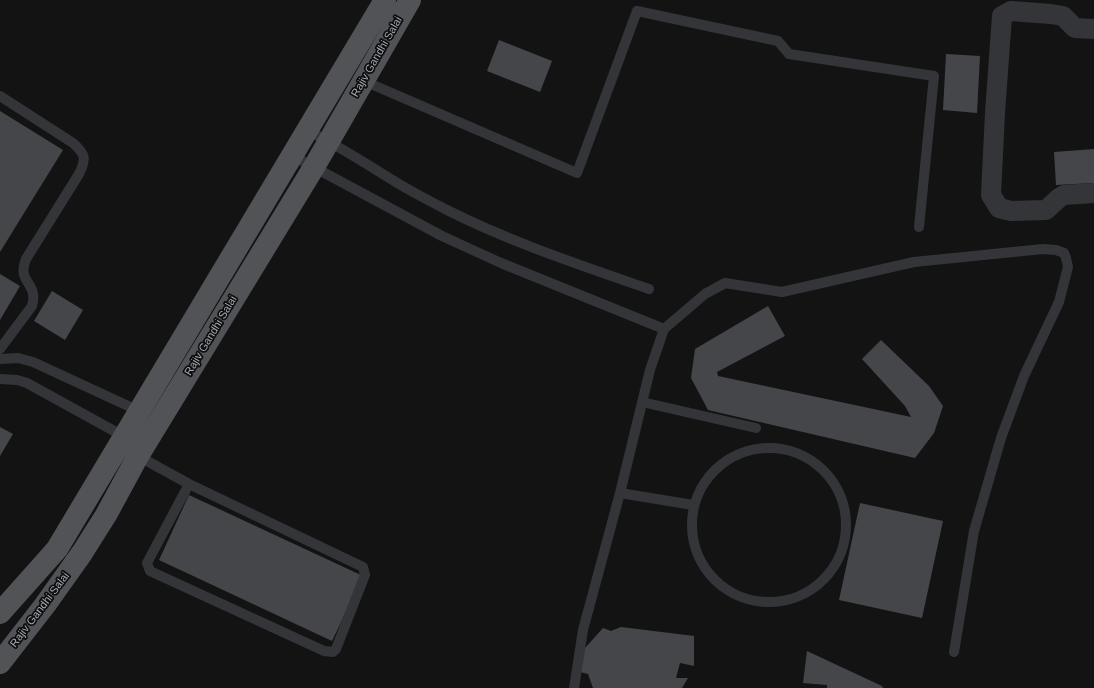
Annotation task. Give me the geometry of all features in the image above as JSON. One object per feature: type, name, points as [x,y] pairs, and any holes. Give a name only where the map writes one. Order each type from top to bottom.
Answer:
[{"type":"main road","name":"Rajiv Gandhi Salai","points":[[0,613],[56,549],[308,131],[385,0]]},
{"type":"main road","name":"Rajiv Gandhi Salai","points":[[0,663],[45,605],[82,553],[106,515],[138,456],[314,167],[410,0]]},
{"type":"street","points":[[1094,30],[1075,28],[1063,16],[1050,14],[1011,11],[1002,16],[991,195],[999,208],[1011,211],[1046,210],[1064,195],[1094,192]]},
{"type":"lane","points":[[364,81],[577,173],[637,11],[778,41],[789,54],[934,76],[919,227]]},
{"type":"lane","points":[[0,96],[73,142],[83,152],[84,159],[83,166],[79,174],[26,259],[23,267],[25,278],[32,289],[34,300],[32,306],[0,349]]},
{"type":"lane","points":[[308,131],[329,140],[400,185],[494,232],[555,256],[649,289]]},
{"type":"lane","points":[[292,156],[442,236],[501,263],[664,329]]},
{"type":"lane","points":[[574,688],[583,630],[620,493],[650,370],[664,329],[705,294],[725,283],[782,292],[914,262],[1043,249],[1056,250],[1064,253],[1068,267],[1059,302],[1024,376],[1001,438],[974,531],[954,652]]},
{"type":"lane","points":[[0,359],[18,358],[33,362],[139,411]]},
{"type":"lane","points":[[0,379],[17,380],[27,383],[124,437]]},
{"type":"lane","points":[[642,402],[756,428]]},
{"type":"lane","points":[[764,447],[796,452],[823,469],[842,496],[847,528],[839,559],[819,585],[790,600],[758,602],[727,590],[704,568],[692,538],[693,505],[708,476],[732,456],[764,447]]},
{"type":"lane","points":[[138,456],[188,484],[363,567],[365,575],[336,649],[333,652],[324,651],[150,571],[148,563],[188,484]]},
{"type":"lane","points":[[620,493],[693,505]]},
{"type":"building","points":[[499,40],[552,61],[540,92],[487,71]]},
{"type":"building","points":[[946,54],[980,56],[977,113],[943,110]]},
{"type":"building","points":[[0,111],[63,150],[0,252]]},
{"type":"building","points":[[1094,149],[1094,183],[1056,185],[1054,152]]},
{"type":"building","points":[[0,274],[20,286],[0,320]]},
{"type":"building","points":[[52,291],[83,310],[65,340],[34,321]]},
{"type":"building","points":[[768,306],[785,336],[717,372],[718,376],[911,417],[905,406],[862,359],[881,340],[929,386],[943,406],[934,433],[915,458],[708,410],[691,378],[695,349]]},
{"type":"building","points":[[0,427],[13,434],[0,456]]},
{"type":"building","points":[[189,495],[363,576],[332,641],[159,560]]},
{"type":"building","points":[[860,503],[943,521],[922,618],[839,600]]},
{"type":"building","points":[[621,627],[694,636],[694,666],[680,663],[676,678],[688,678],[682,688],[593,688],[588,674],[580,672],[585,648],[603,628],[611,631]]},
{"type":"building","points":[[807,651],[882,686],[883,688],[827,688],[827,685],[803,683]]}]
